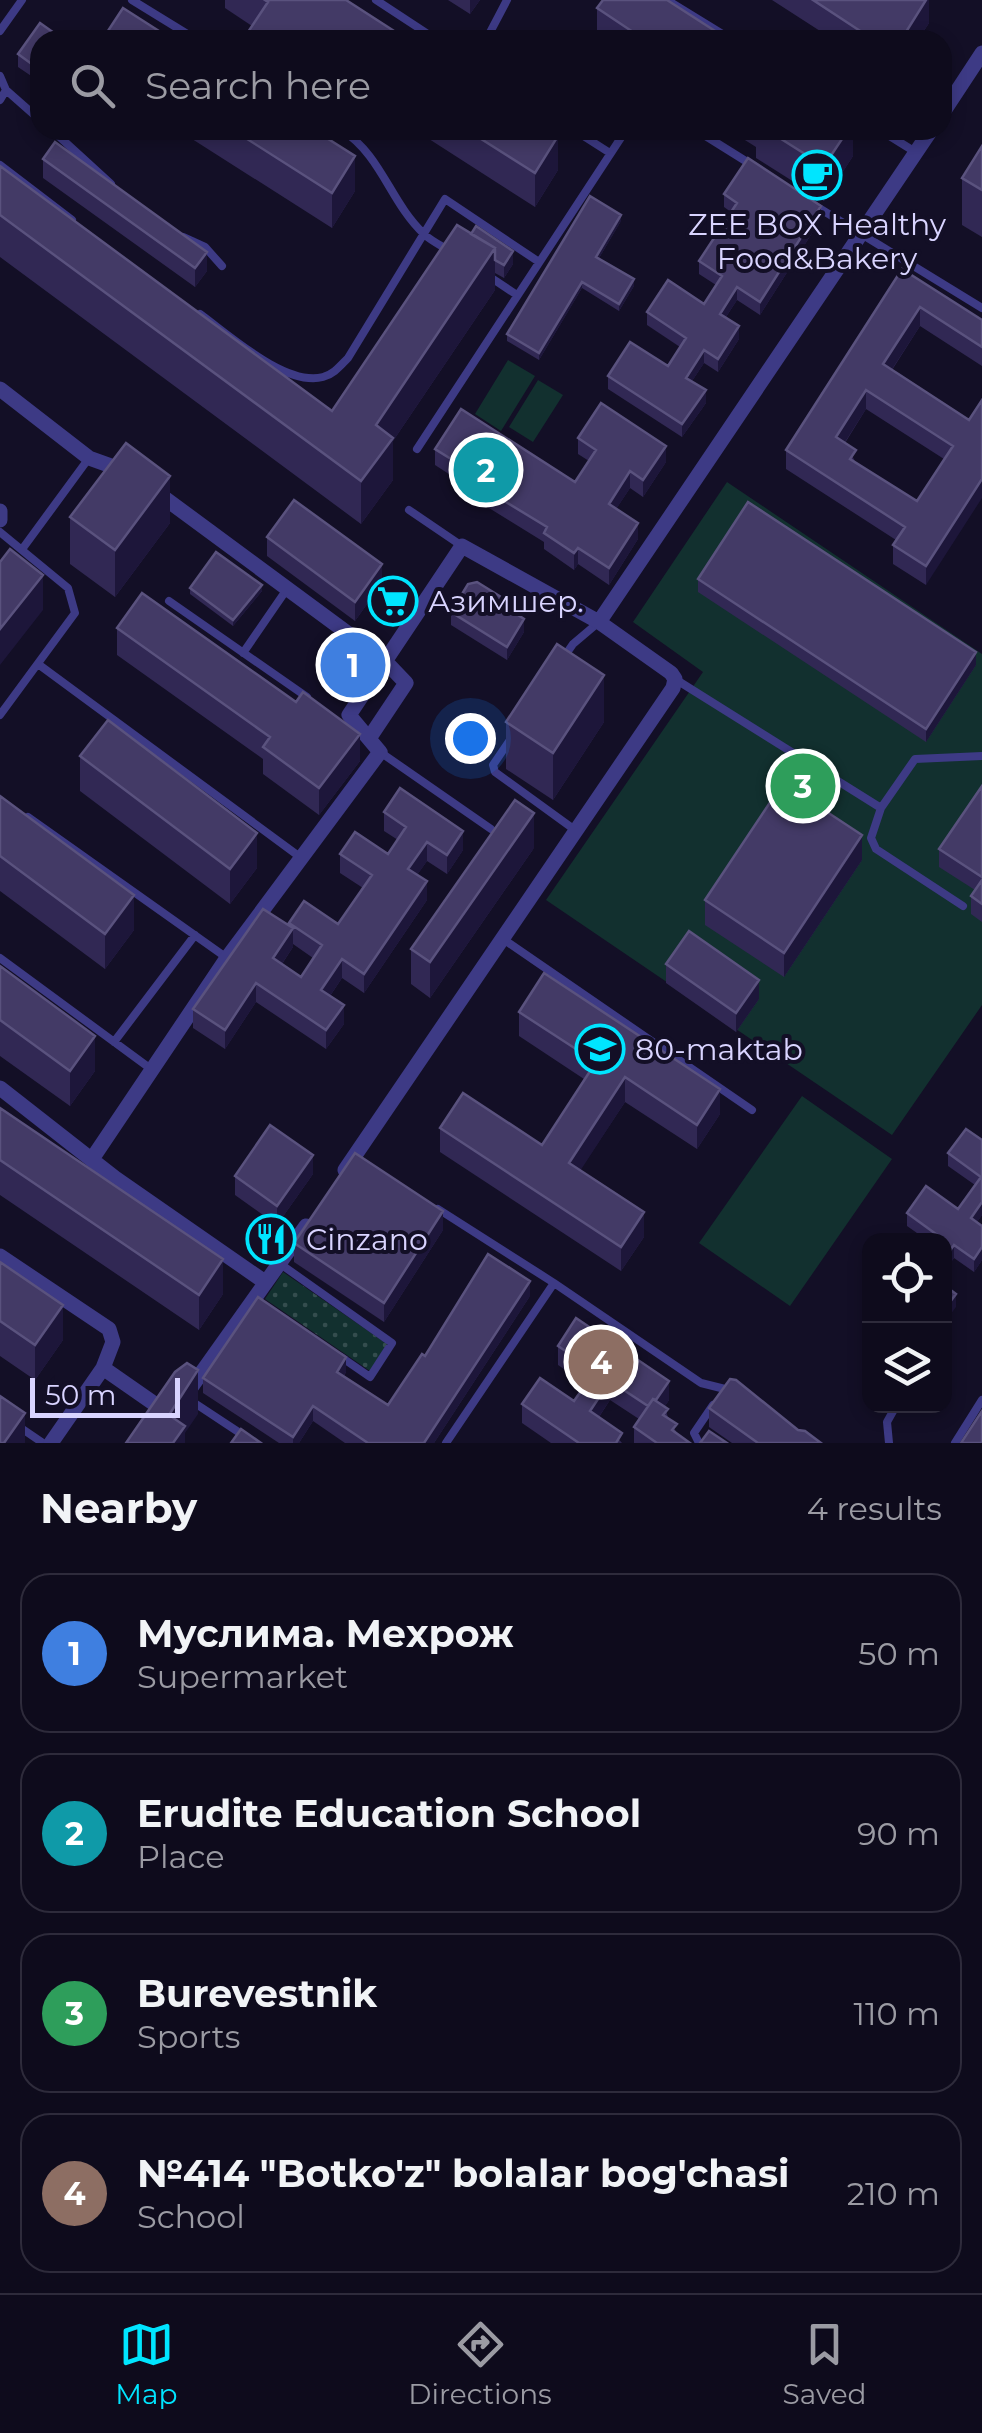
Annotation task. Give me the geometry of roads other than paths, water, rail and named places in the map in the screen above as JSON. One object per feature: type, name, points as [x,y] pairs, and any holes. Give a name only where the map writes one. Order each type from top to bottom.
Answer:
[{"type":"street","points":[[952,99],[982,53]]},
{"type":"street","points":[[600,622],[925,140]]},
{"type":"street","points":[[0,388],[89,458],[132,474],[384,660],[406,683],[370,737]]},
{"type":"street","points":[[0,511],[0,520]]},
{"type":"street","points":[[92,1159],[227,958],[380,752],[349,715],[462,546],[600,622],[671,672],[675,679],[673,688],[334,1186]]},
{"type":"street","points":[[1,1091],[114,1178],[265,1282]]},
{"type":"street","points":[[103,1368],[155,1413],[185,1396],[312,1217]]},
{"type":"street","points":[[0,1256],[110,1330],[112,1342],[103,1368],[51,1443]]},
{"type":"lane","points":[[0,31],[22,0]]},
{"type":"lane","points":[[132,0],[181,30]]},
{"type":"lane","points":[[376,0],[422,30]]},
{"type":"lane","points":[[491,30],[507,0]]},
{"type":"lane","points":[[667,0],[716,30]]},
{"type":"lane","points":[[0,76],[6,90],[30,111]]},
{"type":"lane","points":[[0,100],[6,90]]},
{"type":"lane","points":[[63,140],[120,192]]},
{"type":"lane","points":[[357,140],[424,234],[455,254]]},
{"type":"lane","points":[[590,140],[610,153]]},
{"type":"lane","points":[[416,449],[619,140]]},
{"type":"lane","points":[[712,140],[762,172]]},
{"type":"lane","points":[[897,140],[917,152]]},
{"type":"lane","points":[[0,165],[74,221]]},
{"type":"lane","points":[[196,311],[276,368],[320,379],[333,374],[348,358],[445,199],[539,262]]},
{"type":"lane","points":[[812,204],[982,308]]},
{"type":"lane","points":[[176,233],[205,248],[222,266]]},
{"type":"lane","points":[[470,264],[517,295]]},
{"type":"lane","points":[[23,548],[89,458]]},
{"type":"lane","points":[[409,510],[462,546]]},
{"type":"lane","points":[[0,532],[68,588],[76,613],[0,715]]},
{"type":"lane","points":[[243,654],[288,589]]},
{"type":"lane","points":[[169,601],[308,697]]},
{"type":"lane","points":[[554,674],[574,644],[600,622]]},
{"type":"lane","points":[[38,664],[302,858]]},
{"type":"lane","points":[[675,679],[881,808]]},
{"type":"lane","points":[[513,734],[493,765],[495,772],[576,831]]},
{"type":"lane","points":[[380,752],[491,829]]},
{"type":"lane","points":[[964,906],[876,848],[871,838],[881,808],[916,759],[982,756]]},
{"type":"lane","points":[[16,808],[227,958]]},
{"type":"lane","points":[[114,1042],[195,935]]},
{"type":"lane","points":[[503,939],[752,1110]]},
{"type":"lane","points":[[0,958],[151,1069]]},
{"type":"lane","points":[[355,1155],[372,1166]]},
{"type":"lane","points":[[421,1198],[701,1383],[741,1393]]},
{"type":"lane","points":[[279,1263],[392,1343],[370,1377],[338,1354]]},
{"type":"lane","points":[[446,1443],[554,1283]]},
{"type":"lane","points":[[255,1298],[272,1309]]},
{"type":"lane","points":[[698,1443],[694,1433],[724,1389]]},
{"type":"lane","points":[[185,1396],[255,1443]]},
{"type":"lane","points":[[955,1443],[982,1400]]},
{"type":"lane","points":[[889,1443],[887,1422],[892,1413]]},
{"type":"lane","points":[[14,1424],[43,1443]]},
{"type":"place","name":"ZEE BOX Healthy Food&Bakery","points":[[817,175]]},
{"type":"place","name":"Erudite Education School","points":[[486,470]]},
{"type":"place","name":"Азимшер.","points":[[393,601]]},
{"type":"place","name":"Муслима. Мехрож","points":[[353,665]]},
{"type":"place","name":"Burevestnik","points":[[803,786]]},
{"type":"place","name":"80-maktab","points":[[600,1049]]},
{"type":"place","name":"Cinzano","points":[[271,1239]]},
{"type":"place","name":"№414 \"Botko'z\" bolalar bog'chasi","points":[[601,1362]]}]
